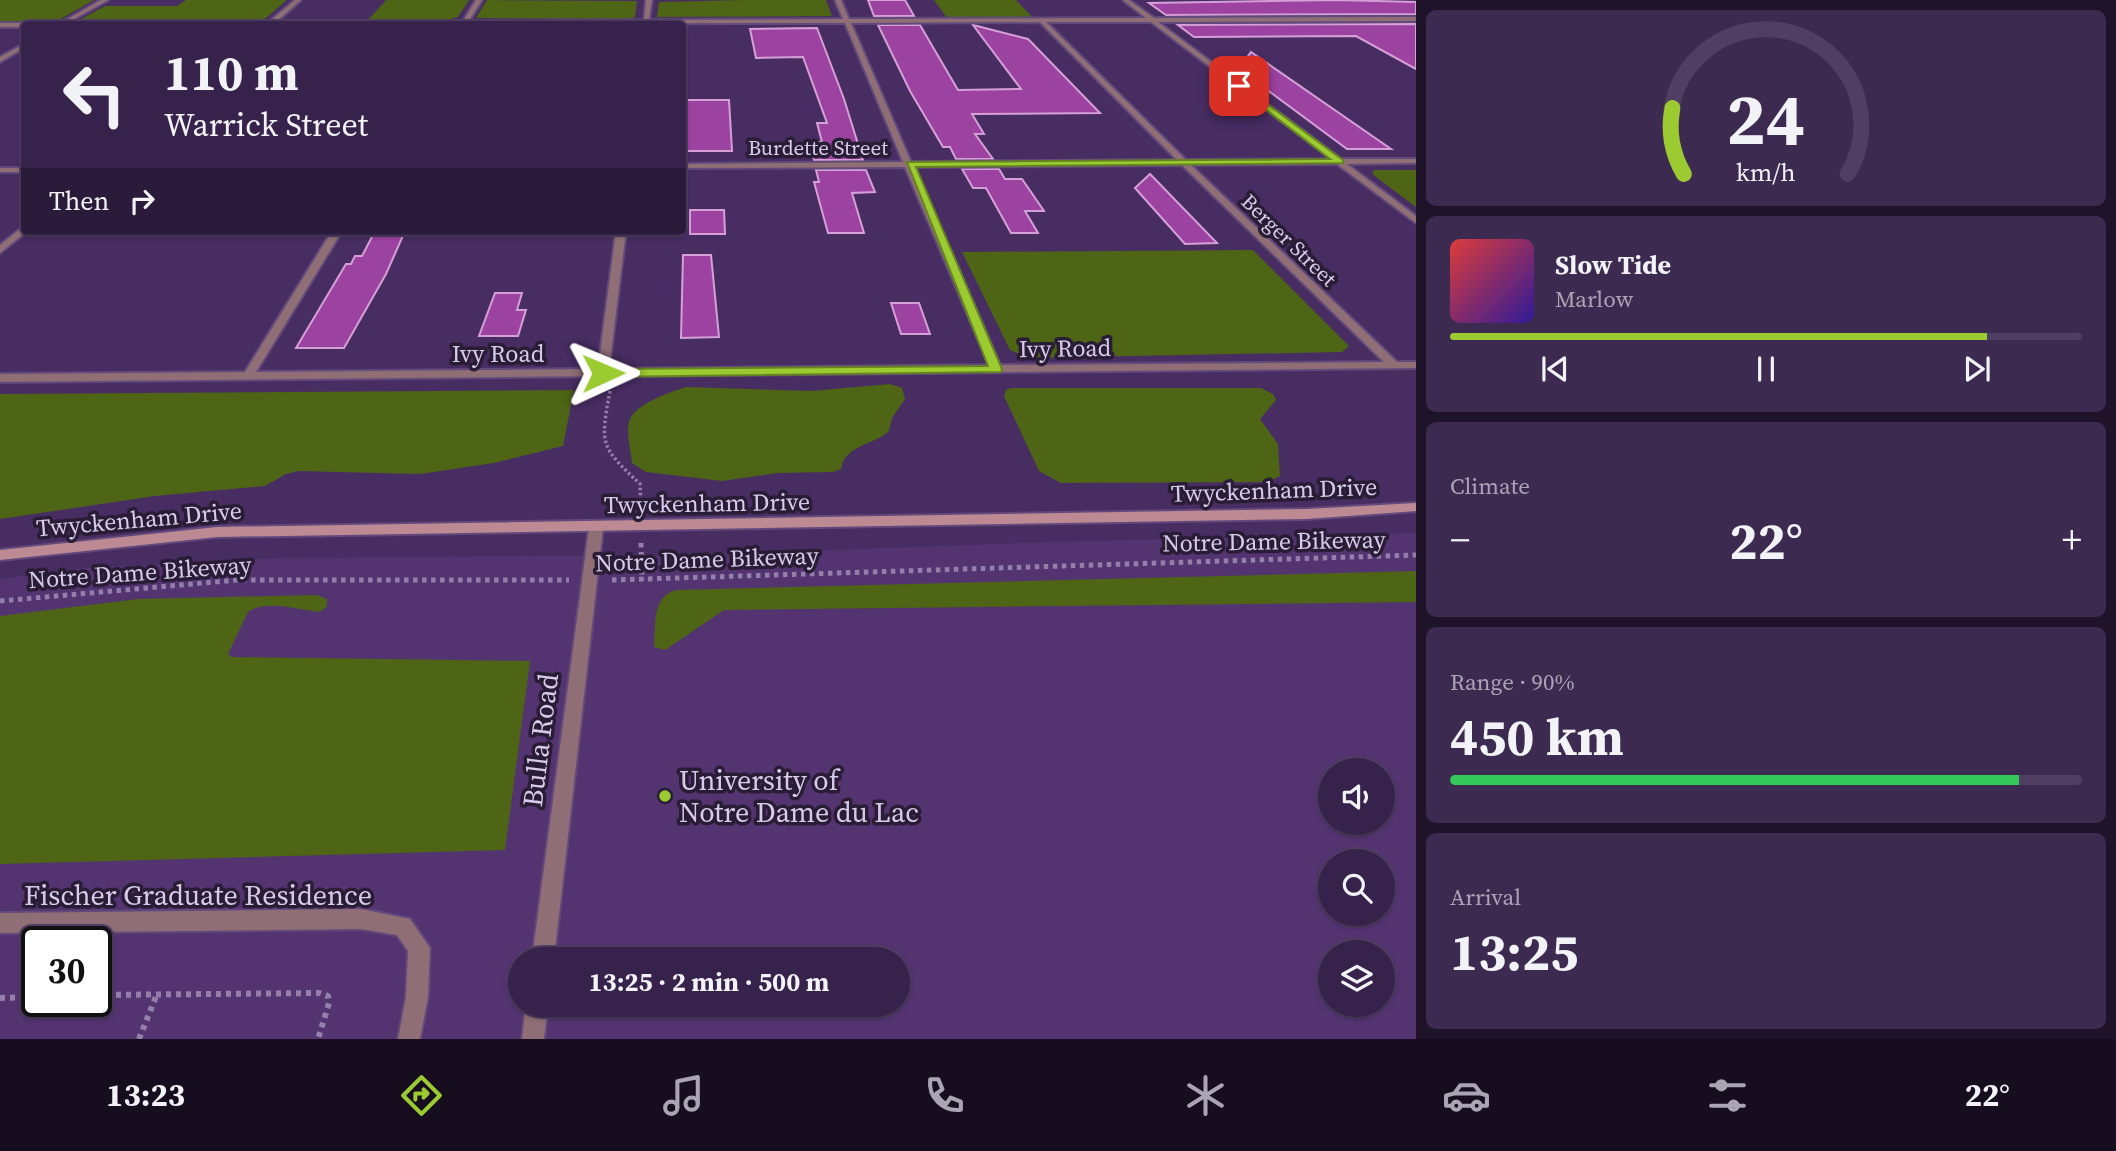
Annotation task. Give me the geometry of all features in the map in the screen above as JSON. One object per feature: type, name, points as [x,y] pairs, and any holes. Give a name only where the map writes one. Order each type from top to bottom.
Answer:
[{"type":"street","points":[[67,21],[105,0]]},
{"type":"street","points":[[274,21],[298,0]]},
{"type":"street","points":[[466,21],[479,0]]},
{"type":"street","points":[[647,21],[649,0]]},
{"type":"street","points":[[838,0],[996,369]]},
{"type":"street","points":[[1126,0],[1416,220]]},
{"type":"street","points":[[686,23],[1416,19]]},
{"type":"street","name":"Berger Street","points":[[1041,20],[1395,366]]},
{"type":"street","points":[[0,25],[21,25]]},
{"type":"street","points":[[0,60],[21,48]]},
{"type":"street","name":"Burdette Street","points":[[686,166],[1416,161]]},
{"type":"street","points":[[0,170],[21,170]]},
{"type":"street","points":[[0,250],[21,232]]},
{"type":"street","points":[[248,376],[335,235]]},
{"type":"street","points":[[608,373],[621,235]]},
{"type":"street","name":"Ivy Road","points":[[0,378],[1416,365]]},
{"type":"street","name":"Twyckenham Drive","points":[[0,555],[217,532],[596,528],[1307,514],[1416,507]]},
{"type":"street","name":"Bulla Road","points":[[544,947],[596,528]]},
{"type":"street","name":"Fischer Graduate Residence","points":[[0,923],[361,919],[403,926],[419,948],[417,998],[409,1039]]},
{"type":"street","points":[[533,1039],[536,1017]]},
{"type":"path","points":[[608,373],[603,441],[607,454],[615,464],[640,484],[642,580]]},
{"type":"path","name":"Notre Dame Bikeway","points":[[0,601],[108,589],[237,580],[642,580],[993,566],[1416,555]]},
{"type":"path","points":[[112,995],[319,993],[328,996],[329,1003],[318,1039]]},
{"type":"path","points":[[139,1039],[157,994]]},
{"type":"path","points":[[0,998],[21,997]]},
{"type":"shaded area","name":"University of Notre Dame du Lac","points":[[1416,533],[1416,1039],[0,1039],[0,579],[87,568],[281,558],[697,555],[1053,542]]},
{"type":"green space","points":[[0,0],[94,0],[59,20],[0,23]]},
{"type":"green space","points":[[186,0],[287,0],[266,18],[255,21],[81,19],[105,6],[177,6]]},
{"type":"green space","points":[[386,0],[469,0],[458,17],[447,20],[368,20]]},
{"type":"green space","points":[[487,0],[637,1],[635,17],[628,19],[476,18]]},
{"type":"green space","points":[[826,0],[832,16],[657,17],[659,2]]},
{"type":"green space","points":[[934,0],[1016,0],[1033,18],[947,18]]},
{"type":"green space","points":[[1374,170],[1416,170],[1416,207],[1372,174]]},
{"type":"green space","points":[[1253,250],[1349,346],[1342,352],[1028,358],[1010,350],[962,252]]},
{"type":"green space","points":[[890,384],[902,388],[905,399],[892,418],[889,431],[854,450],[848,455],[841,469],[833,472],[778,473],[722,481],[646,472],[632,463],[628,431],[632,416],[645,404],[686,387],[812,391]]},
{"type":"green space","points":[[1261,388],[1273,394],[1276,400],[1260,419],[1278,444],[1280,476],[1268,482],[1061,483],[1039,471],[1004,396],[1006,390]]},
{"type":"green space","points":[[574,390],[563,446],[494,463],[420,474],[298,471],[286,474],[265,486],[155,496],[0,519],[0,394]]},
{"type":"green space","points":[[1416,571],[1416,602],[724,610],[665,650],[654,647],[659,605],[662,599],[676,590]]},
{"type":"green space","points":[[317,595],[327,599],[327,606],[320,612],[264,606],[248,612],[228,654],[232,657],[530,661],[505,850],[0,864],[0,616],[138,599]]},
{"type":"building","points":[[868,0],[905,0],[914,16],[874,16]]},
{"type":"building","points":[[1337,0],[1416,2],[1416,14],[1166,15],[1149,3]]},
{"type":"building","points":[[1416,24],[1416,69],[1356,36],[1194,37],[1178,25]]},
{"type":"building","points":[[878,25],[920,25],[958,90],[1021,89],[973,25],[1028,39],[1100,113],[972,114],[984,134],[975,134],[993,159],[956,159],[950,147],[943,147],[910,91]]},
{"type":"building","points":[[817,28],[844,99],[863,160],[814,160],[810,142],[822,142],[817,123],[827,123],[803,57],[756,58],[750,29]]},
{"type":"building","points":[[1251,52],[1391,149],[1347,149],[1239,69]]},
{"type":"building","points":[[686,100],[729,100],[732,151],[686,151]]},
{"type":"building","points":[[962,169],[999,169],[1005,179],[1022,179],[1044,211],[1025,211],[1038,233],[1011,233],[986,188],[973,188]]},
{"type":"building","points":[[816,170],[866,170],[875,192],[852,193],[864,233],[828,233],[814,182],[819,182]]},
{"type":"building","points":[[1150,174],[1217,243],[1185,244],[1135,188]]},
{"type":"building","points":[[690,210],[724,210],[725,234],[690,234]]},
{"type":"building","points":[[373,235],[403,235],[386,274],[344,348],[296,348],[346,264],[351,264],[355,256],[362,256]]},
{"type":"building","points":[[683,255],[711,255],[719,337],[681,338]]},
{"type":"building","points":[[495,293],[522,293],[517,310],[526,310],[518,336],[479,336]]},
{"type":"building","points":[[891,303],[919,303],[930,334],[901,334]]},
{"type":"place","name":"University of Notre Dame du Lac","points":[[665,796]]},
{"type":"route","points":[[603,373],[996,369],[910,164],[1339,162],[1239,86]]}]
